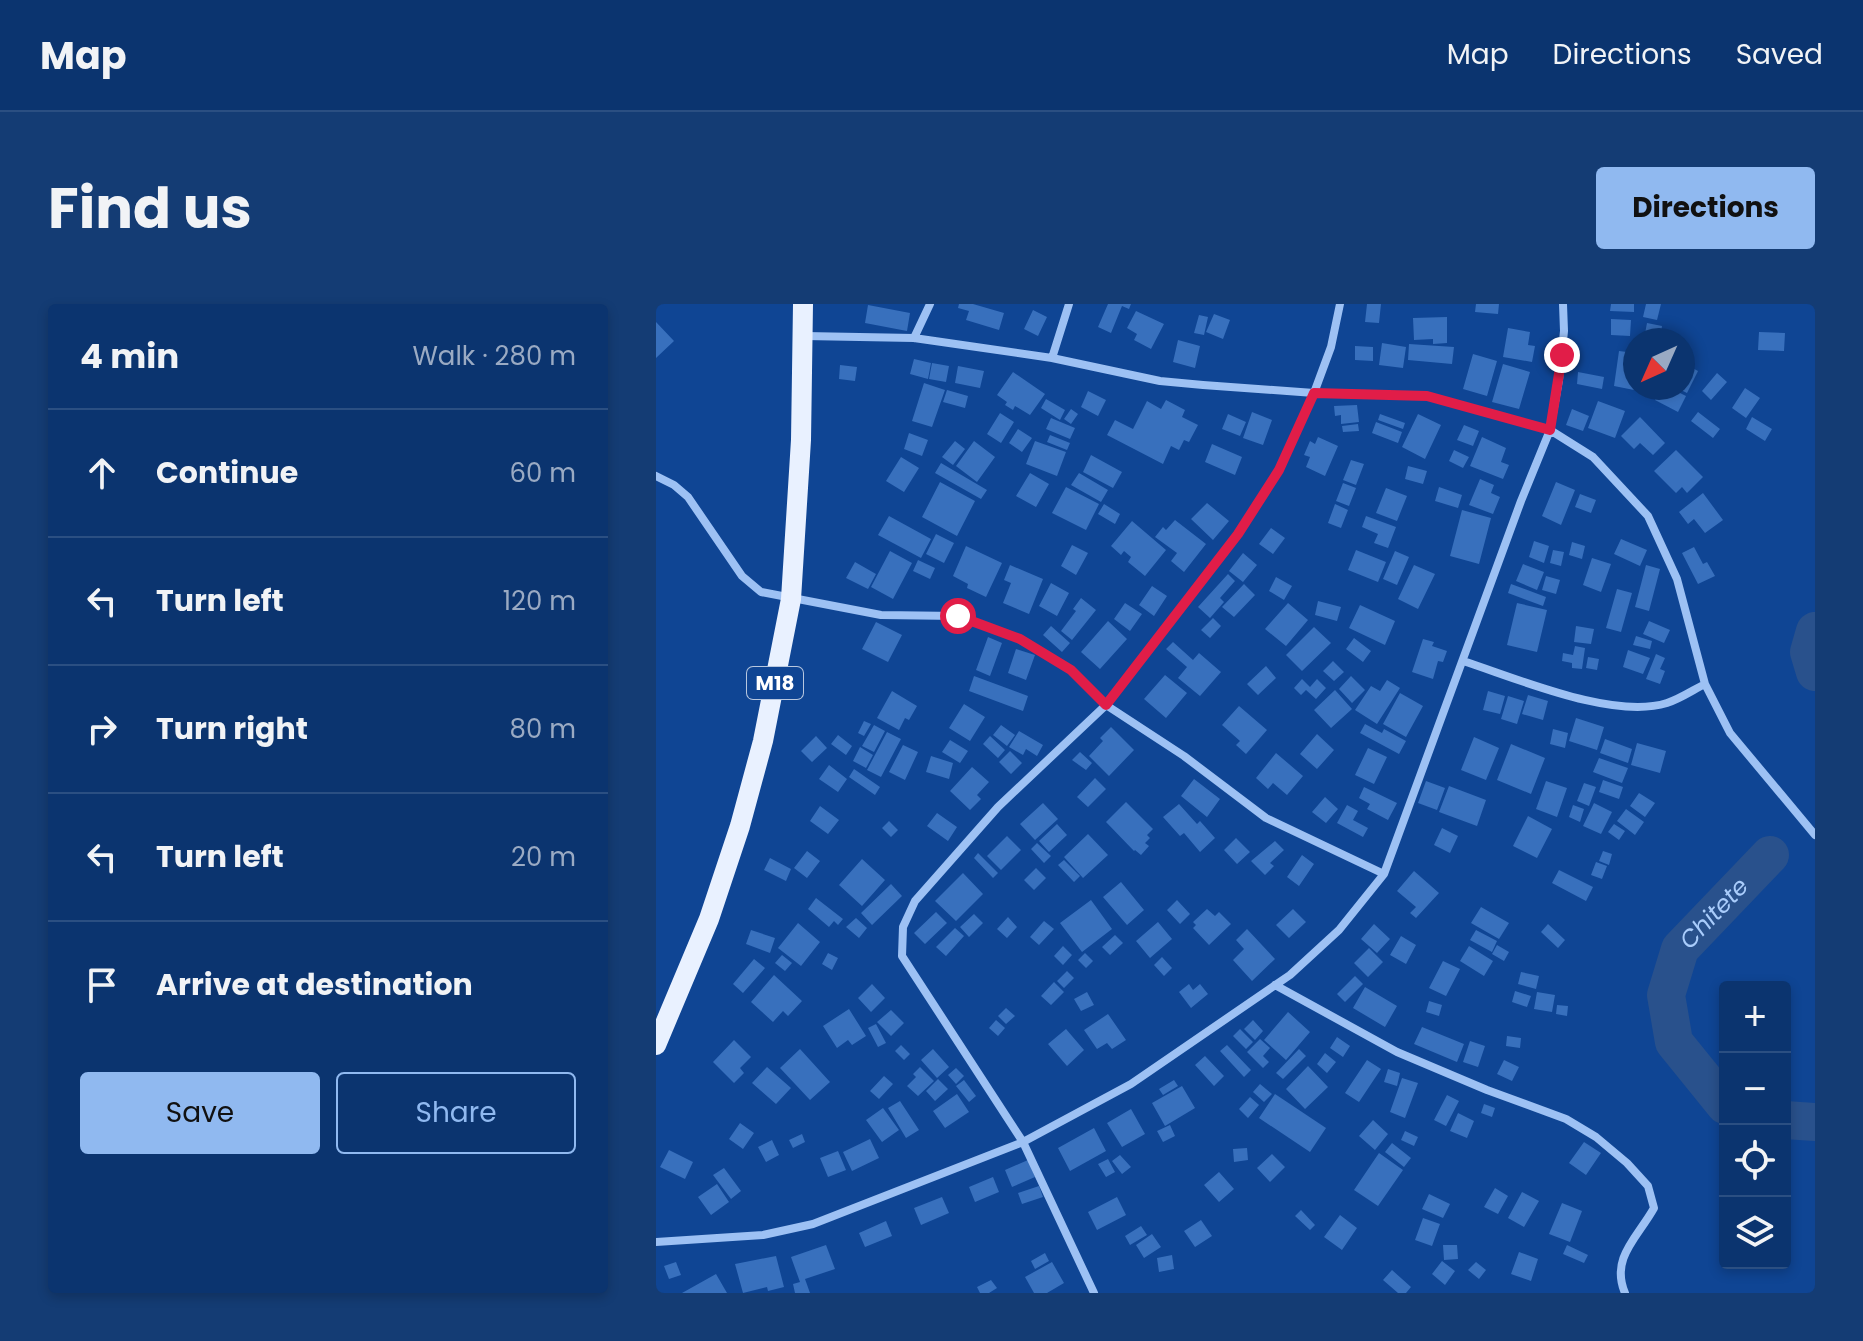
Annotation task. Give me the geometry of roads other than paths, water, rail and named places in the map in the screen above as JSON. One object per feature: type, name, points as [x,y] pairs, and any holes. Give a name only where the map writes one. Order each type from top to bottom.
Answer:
[{"type":"main road","name":"M18","points":[[656,1045],[709,919],[740,826],[763,741],[791,599],[801,440],[803,304]]},
{"type":"street","points":[[914,338],[930,304]]},
{"type":"street","points":[[1052,358],[1069,304]]},
{"type":"street","points":[[1094,1293],[1023,1142],[902,956],[903,927],[915,901],[998,807],[1106,705],[1238,534],[1279,470],[1314,393],[1331,347],[1340,304]]},
{"type":"street","points":[[656,1242],[763,1235],[813,1224],[1023,1142],[1131,1084],[1275,985],[1339,930],[1384,874],[1550,430],[1560,368],[1563,304]]},
{"type":"street","points":[[803,336],[914,338],[1052,358],[1160,381],[1314,393],[1427,396],[1550,430],[1593,457],[1648,516],[1677,579],[1705,684],[1730,733],[1815,835]]},
{"type":"street","points":[[656,476],[688,497],[742,576],[761,592],[881,615],[958,616],[1020,639],[1071,670],[1106,705],[1184,756],[1266,818],[1384,874]]},
{"type":"street","points":[[1463,661],[1577,698],[1631,707],[1666,704],[1705,684]]},
{"type":"street","points":[[1275,985],[1397,1052],[1566,1119],[1596,1137],[1627,1163],[1648,1186],[1654,1208],[1622,1258],[1619,1278],[1625,1293]]},
{"type":"waterway","name":"Chitete","points":[[1815,631],[1809,652],[1815,672]]},
{"type":"waterway","name":"Chitete","points":[[1719,1098],[1674,1042],[1666,995],[1680,949],[1770,855]]},
{"type":"waterway","name":"Chitete","points":[[1791,1120],[1815,1122]]}]
